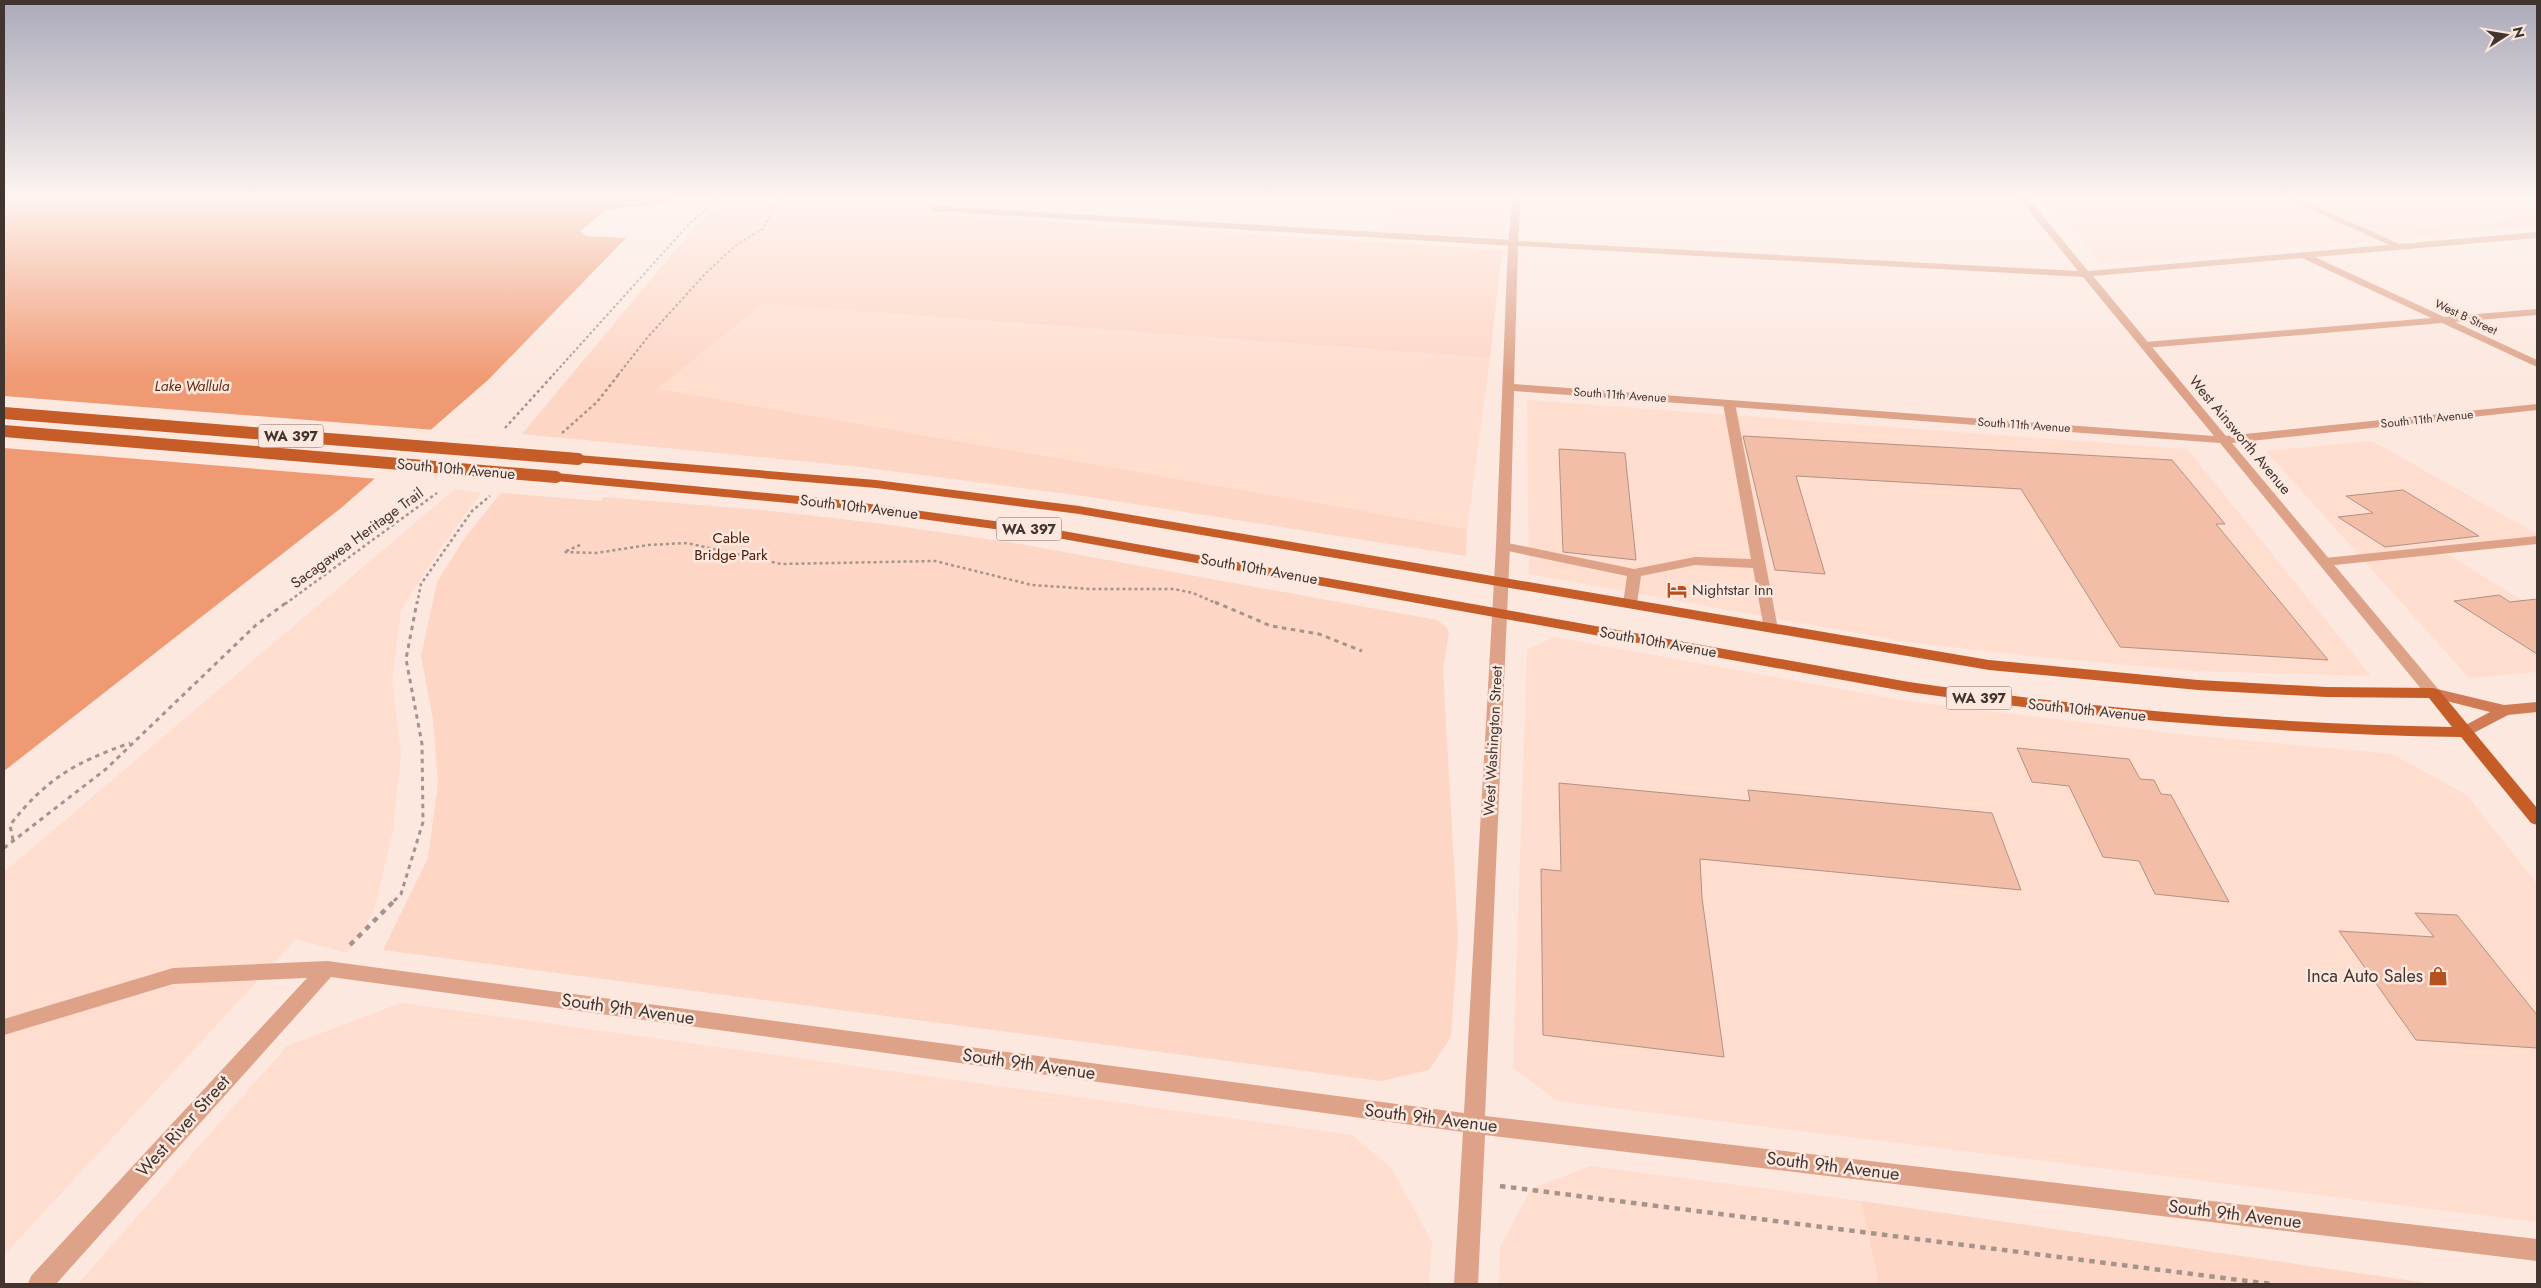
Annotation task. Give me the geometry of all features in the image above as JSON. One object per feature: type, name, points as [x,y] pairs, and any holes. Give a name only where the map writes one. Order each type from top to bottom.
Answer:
[{"type":"main road","name":"South 10th Avenue","points":[[4,413],[825,479],[975,496],[1176,525],[1918,654],[2057,673],[2269,689],[2433,693],[2504,710],[2537,708]]},
{"type":"main road","name":"South 10th Avenue","points":[[4,431],[556,477],[797,500],[980,522],[1160,551],[1908,687],[2054,707],[2277,727],[2466,732],[2504,710]]},
{"type":"main road","points":[[2433,693],[2537,819]]},
{"type":"street","name":"West Washington Street","points":[[1466,1284],[1503,546],[1513,258]]},
{"type":"street","points":[[1792,258],[2086,274],[2267,258]]},
{"type":"street","name":"West Ainsworth Avenue","points":[[2073,258],[2433,693]]},
{"type":"street","name":"West B Street","points":[[2309,258],[2537,364]]},
{"type":"street","points":[[2145,344],[2537,312]]},
{"type":"street","name":"South 11th Avenue","points":[[1509,386],[2222,440],[2537,407]]},
{"type":"street","points":[[1729,403],[1771,629]]},
{"type":"street","points":[[2325,562],[2537,540]]},
{"type":"street","points":[[1503,546],[1634,572],[1695,561],[1759,564]]},
{"type":"street","points":[[1630,604],[1634,572]]},
{"type":"street","name":"South 9th Avenue","points":[[4,1027],[172,976],[326,969],[1474,1124],[2537,1250]]},
{"type":"street","name":"West River Street","points":[[40,1284],[326,969]]},
{"type":"path","points":[[501,432],[658,258]]},
{"type":"path","points":[[561,434],[597,402],[647,338],[705,274],[722,258]]},
{"type":"path","name":"Sacagawea Heritage Trail","points":[[4,848],[106,769],[256,626],[439,491]]},
{"type":"path","points":[[326,969],[401,894],[423,822],[422,744],[406,659],[421,584],[472,511],[494,492]]},
{"type":"path","points":[[580,545],[564,552],[596,553],[648,545],[687,543],[781,564],[820,565],[935,560],[1032,585],[1091,590],[1174,589],[1193,593],[1271,626],[1319,634],[1362,650]]},
{"type":"path","points":[[13,840],[10,825],[41,787],[67,768],[91,756],[133,742]]},
{"type":"path","points":[[1471,1183],[2270,1284]]},
{"type":"shaded area","points":[[2098,258],[2172,258],[2103,264]]},
{"type":"shaded area","points":[[763,304],[1490,358],[1467,529],[656,389]]},
{"type":"shaded area","points":[[1527,400],[2187,449],[2371,676],[2195,671],[2040,657],[1907,642],[1529,574]]},
{"type":"shaded area","points":[[2372,441],[2537,534],[2537,538],[2438,548],[2537,610],[2537,672],[2469,678],[2266,451]]},
{"type":"shaded area","points":[[455,489],[481,493],[434,557],[401,610],[392,681],[401,752],[393,830],[374,911],[347,953],[296,939],[4,1255],[4,872]]},
{"type":"shaded area","points":[[1554,637],[1906,701],[2188,735],[2392,754],[2467,795],[2537,884],[2537,1222],[1558,1101],[1513,1068],[1527,650]]},
{"type":"shaded area","points":[[401,1003],[1352,1135],[1392,1169],[1432,1242],[1429,1284],[78,1284],[287,1046]]},
{"type":"shaded area","points":[[1590,1166],[1861,1201],[1879,1284],[1499,1284],[1500,1247],[1531,1189]]},
{"type":"green space","points":[[669,258],[1501,258],[1490,358],[763,304],[657,389],[1467,529],[1466,556],[1083,496],[852,466],[522,434]]},
{"type":"green space","name":"Cable Bridge Park","points":[[501,493],[601,501],[604,497],[772,511],[884,524],[1020,544],[1437,620],[1449,632],[1443,669],[1458,936],[1451,1037],[1429,1070],[1381,1081],[383,950],[428,858],[438,783],[433,720],[421,656],[437,582],[466,536]]},
{"type":"green space","points":[[1861,1201],[2434,1284],[1879,1284]]},
{"type":"water","name":"Lake Wallula","points":[[4,258],[606,258],[488,380],[341,508],[4,771]]},
{"type":"pier","points":[[4,396],[435,430],[379,479],[4,448]]},
{"type":"building","points":[[1743,436],[2172,460],[2225,524],[2216,524],[2328,660],[2120,647],[2021,489],[1796,476],[1825,574],[1775,570]]},
{"type":"building","points":[[1559,449],[1625,453],[1636,560],[1563,552]]},
{"type":"building","points":[[2403,490],[2479,536],[2385,547],[2338,517],[2373,513],[2346,496]]},
{"type":"building","points":[[2499,595],[2510,602],[2537,599],[2537,654],[2454,601]]},
{"type":"building","points":[[2017,748],[2129,759],[2140,779],[2154,780],[2161,794],[2171,795],[2229,902],[2155,894],[2139,861],[2103,857],[2069,786],[2032,782]]},
{"type":"building","points":[[1559,783],[1750,801],[1748,790],[1992,813],[2021,890],[1700,859],[1702,898],[1724,1057],[1543,1035],[1541,869],[1561,871]]},
{"type":"building","name":"Inca Auto Sales","points":[[2415,913],[2457,915],[2537,1015],[2537,1048],[2416,1040],[2339,931],[2434,937]]},
{"type":"place","name":"Nightstar Inn","points":[[1677,590]]},
{"type":"place","name":"Inca Auto Sales","points":[[2438,976]]}]
